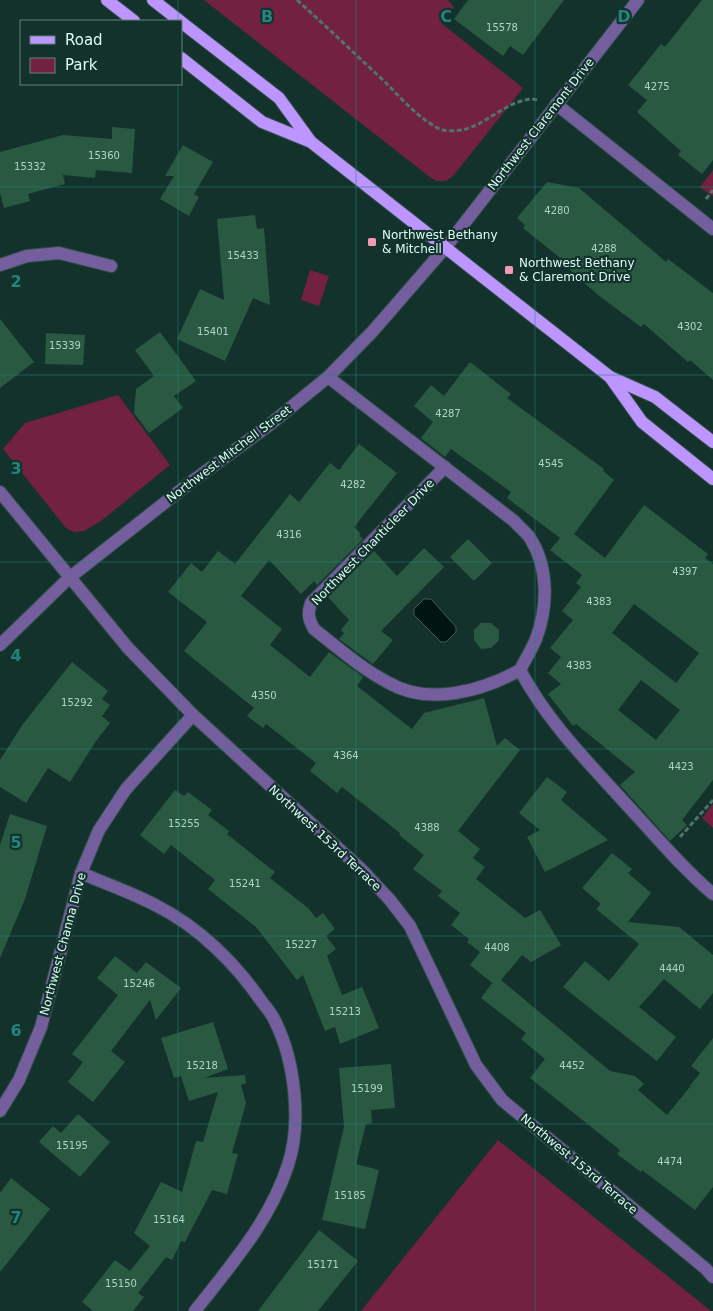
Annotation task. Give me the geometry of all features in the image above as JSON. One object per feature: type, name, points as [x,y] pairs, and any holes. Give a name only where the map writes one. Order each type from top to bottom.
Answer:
[{"type":"main road","points":[[107,0],[133,20]]},
{"type":"main road","points":[[153,0],[178,20]]},
{"type":"main road","points":[[182,23],[279,98],[311,142],[445,248],[610,377],[655,398],[713,442]]},
{"type":"main road","points":[[182,59],[262,122],[311,142]]},
{"type":"main road","points":[[610,377],[642,422],[713,479]]},
{"type":"street","name":"Northwest Claremont Drive","points":[[445,248],[638,0]]},
{"type":"street","points":[[556,104],[713,229]]},
{"type":"street","name":"Northwest Mitchell Street","points":[[0,646],[69,578],[190,482],[268,426],[328,377],[373,331],[445,248]]},
{"type":"street","points":[[0,265],[27,256],[59,253],[112,266]]},
{"type":"street","name":"Northwest Chanticleer Drive","points":[[328,377],[445,467],[514,521],[530,538],[543,571],[545,596],[542,619],[536,640],[520,670],[499,682],[456,693],[432,694],[411,692],[390,684],[365,668],[314,629],[310,622],[308,611],[311,604],[445,467]]},
{"type":"street","name":"Northwest 153rd Terrace","points":[[0,492],[128,648],[193,715],[356,865],[390,900],[410,926],[476,1065],[502,1100],[711,1269]]},
{"type":"street","points":[[520,670],[534,695],[553,722],[668,850],[713,894]]},
{"type":"street","name":"Northwest Channa Drive","points":[[0,1111],[19,1080],[41,1027],[81,873],[99,830],[126,789],[193,715]]},
{"type":"street","points":[[81,873],[158,906],[192,928],[218,951],[251,986],[275,1020],[288,1055],[294,1093],[295,1133],[289,1164],[275,1198],[254,1235],[195,1311]]},
{"type":"path","points":[[298,0],[412,108],[436,127],[444,130],[465,129],[482,122],[504,109],[531,98],[556,104]]},
{"type":"path","points":[[668,850],[713,800]]},
{"type":"green space","points":[[204,0],[448,0],[454,7],[441,23],[523,88],[454,175],[446,181],[440,182],[431,178]]},
{"type":"green space","points":[[713,170],[713,195],[712,196],[700,187]]},
{"type":"green space","points":[[310,270],[329,276],[319,306],[301,300]]},
{"type":"green space","points":[[118,395],[170,465],[101,521],[84,531],[74,532],[66,528],[3,449],[25,423]]},
{"type":"green space","points":[[713,804],[713,828],[702,818]]},
{"type":"green space","points":[[498,1140],[711,1311],[361,1311]]},
{"type":"shaded area","points":[[424,599],[431,599],[456,627],[456,632],[446,642],[441,642],[414,615],[414,609]]},
{"type":"building","points":[[468,0],[564,0],[523,55],[510,46],[503,56],[454,19]]},
{"type":"building","points":[[702,0],[713,0],[713,160],[702,174],[678,155],[681,151],[637,112],[647,100],[628,85],[661,44],[665,47]]},
{"type":"building","points":[[112,127],[135,129],[132,173],[96,170],[95,178],[63,175],[65,184],[28,194],[30,201],[4,208],[0,193],[0,152],[63,135],[112,139]]},
{"type":"building","points":[[183,145],[213,162],[194,194],[199,197],[189,216],[160,199],[174,176],[165,176]]},
{"type":"building","points":[[547,182],[579,188],[666,262],[668,259],[713,293],[713,380],[690,360],[688,362],[644,324],[641,327],[598,295],[562,263],[564,261],[523,228],[525,225],[517,218]]},
{"type":"building","points":[[255,215],[257,229],[264,228],[270,305],[253,298],[225,361],[177,339],[200,289],[224,300],[217,219]]},
{"type":"building","points":[[0,319],[34,362],[0,388]]},
{"type":"building","points":[[160,332],[196,381],[174,396],[183,408],[149,433],[134,413],[136,389],[154,376],[135,350]]},
{"type":"building","points":[[46,333],[85,335],[83,365],[45,364]]},
{"type":"building","points":[[470,362],[511,394],[507,398],[604,469],[603,471],[614,480],[574,534],[605,558],[644,505],[708,554],[705,558],[713,564],[713,780],[682,820],[687,825],[670,841],[620,785],[635,772],[576,724],[573,726],[548,694],[561,684],[548,673],[561,657],[550,648],[573,620],[562,611],[581,587],[576,583],[582,575],[550,550],[560,538],[507,498],[511,492],[451,449],[445,457],[421,438],[433,422],[414,406],[431,385],[444,396]],"holes":[[[634,604],[699,653],[676,683],[612,633]],[[641,680],[680,710],[656,740],[618,710]]]},
{"type":"building","points":[[359,444],[397,473],[354,527],[363,539],[317,585],[314,581],[301,594],[269,560],[241,596],[282,629],[270,645],[310,677],[329,652],[363,677],[357,686],[412,729],[424,713],[484,698],[497,746],[505,738],[520,750],[458,831],[480,849],[473,858],[485,867],[476,879],[525,918],[540,910],[561,945],[531,962],[522,955],[501,980],[610,1071],[635,1076],[644,1084],[638,1090],[667,1115],[691,1088],[689,1087],[700,1073],[691,1066],[713,1038],[713,1187],[695,1210],[642,1170],[641,1172],[617,1154],[620,1150],[530,1078],[545,1059],[521,1039],[526,1033],[481,998],[492,983],[470,965],[480,952],[467,942],[469,939],[451,925],[460,913],[438,896],[442,891],[413,869],[424,855],[399,835],[400,833],[342,787],[337,793],[310,771],[316,763],[266,724],[263,728],[247,716],[254,708],[184,651],[207,622],[168,592],[191,563],[202,572],[218,551],[235,564],[290,494],[299,502],[330,463],[339,470]]},
{"type":"building","points":[[468,539],[492,563],[474,581],[450,557]]},
{"type":"building","points":[[424,548],[444,567],[381,631],[393,640],[373,664],[339,639],[344,633],[341,630],[349,620],[328,597],[374,551],[397,576]]},
{"type":"building","points":[[481,623],[491,623],[499,630],[499,640],[491,648],[481,649],[474,640],[474,630]]},
{"type":"building","points":[[72,662],[108,691],[102,699],[110,705],[102,716],[110,723],[70,782],[48,768],[26,803],[0,787],[0,760],[23,724]]},
{"type":"building","points":[[547,777],[567,792],[561,800],[608,840],[545,872],[527,837],[540,830],[519,813]]},
{"type":"building","points":[[175,790],[184,796],[188,792],[212,810],[208,815],[229,831],[227,834],[275,872],[270,878],[308,908],[316,918],[323,913],[335,929],[326,936],[336,949],[327,956],[342,995],[362,987],[379,1028],[340,1044],[335,1027],[325,1031],[303,975],[297,980],[256,927],[208,889],[215,880],[171,845],[164,854],[140,835]]},
{"type":"building","points":[[10,814],[47,826],[25,899],[0,958],[0,845]]},
{"type":"building","points":[[612,853],[632,869],[628,873],[651,893],[628,922],[679,927],[713,955],[713,993],[700,1009],[664,979],[639,1007],[676,1037],[657,1061],[563,987],[585,961],[609,981],[639,944],[596,909],[601,904],[582,888]]},
{"type":"building","points":[[115,956],[137,973],[146,962],[181,988],[156,1020],[150,1000],[111,1051],[125,1062],[93,1102],[68,1082],[83,1062],[72,1054],[118,995],[97,978]]},
{"type":"building","points":[[213,1022],[228,1069],[204,1078],[245,1075],[246,1083],[241,1085],[246,1103],[232,1153],[238,1154],[227,1194],[212,1190],[185,1242],[181,1241],[172,1260],[166,1257],[138,1293],[144,1297],[133,1311],[93,1311],[82,1302],[115,1260],[130,1271],[150,1246],[134,1233],[161,1182],[182,1192],[196,1141],[203,1142],[218,1092],[189,1101],[181,1076],[174,1078],[161,1038]]},
{"type":"building","points":[[391,1064],[395,1108],[371,1110],[372,1123],[366,1124],[356,1164],[379,1170],[365,1229],[322,1220],[344,1127],[339,1068]]},
{"type":"building","points":[[78,1114],[110,1142],[80,1177],[39,1142],[53,1126],[61,1133]]},
{"type":"building","points":[[11,1178],[50,1209],[0,1272],[0,1193]]},
{"type":"building","points":[[319,1230],[358,1261],[318,1311],[258,1311]]},
{"type":"place","name":"Northwest Bethany & Mitchell","points":[[372,242]]},
{"type":"place","name":"Northwest Bethany & Claremont Drive","points":[[509,270]]}]
